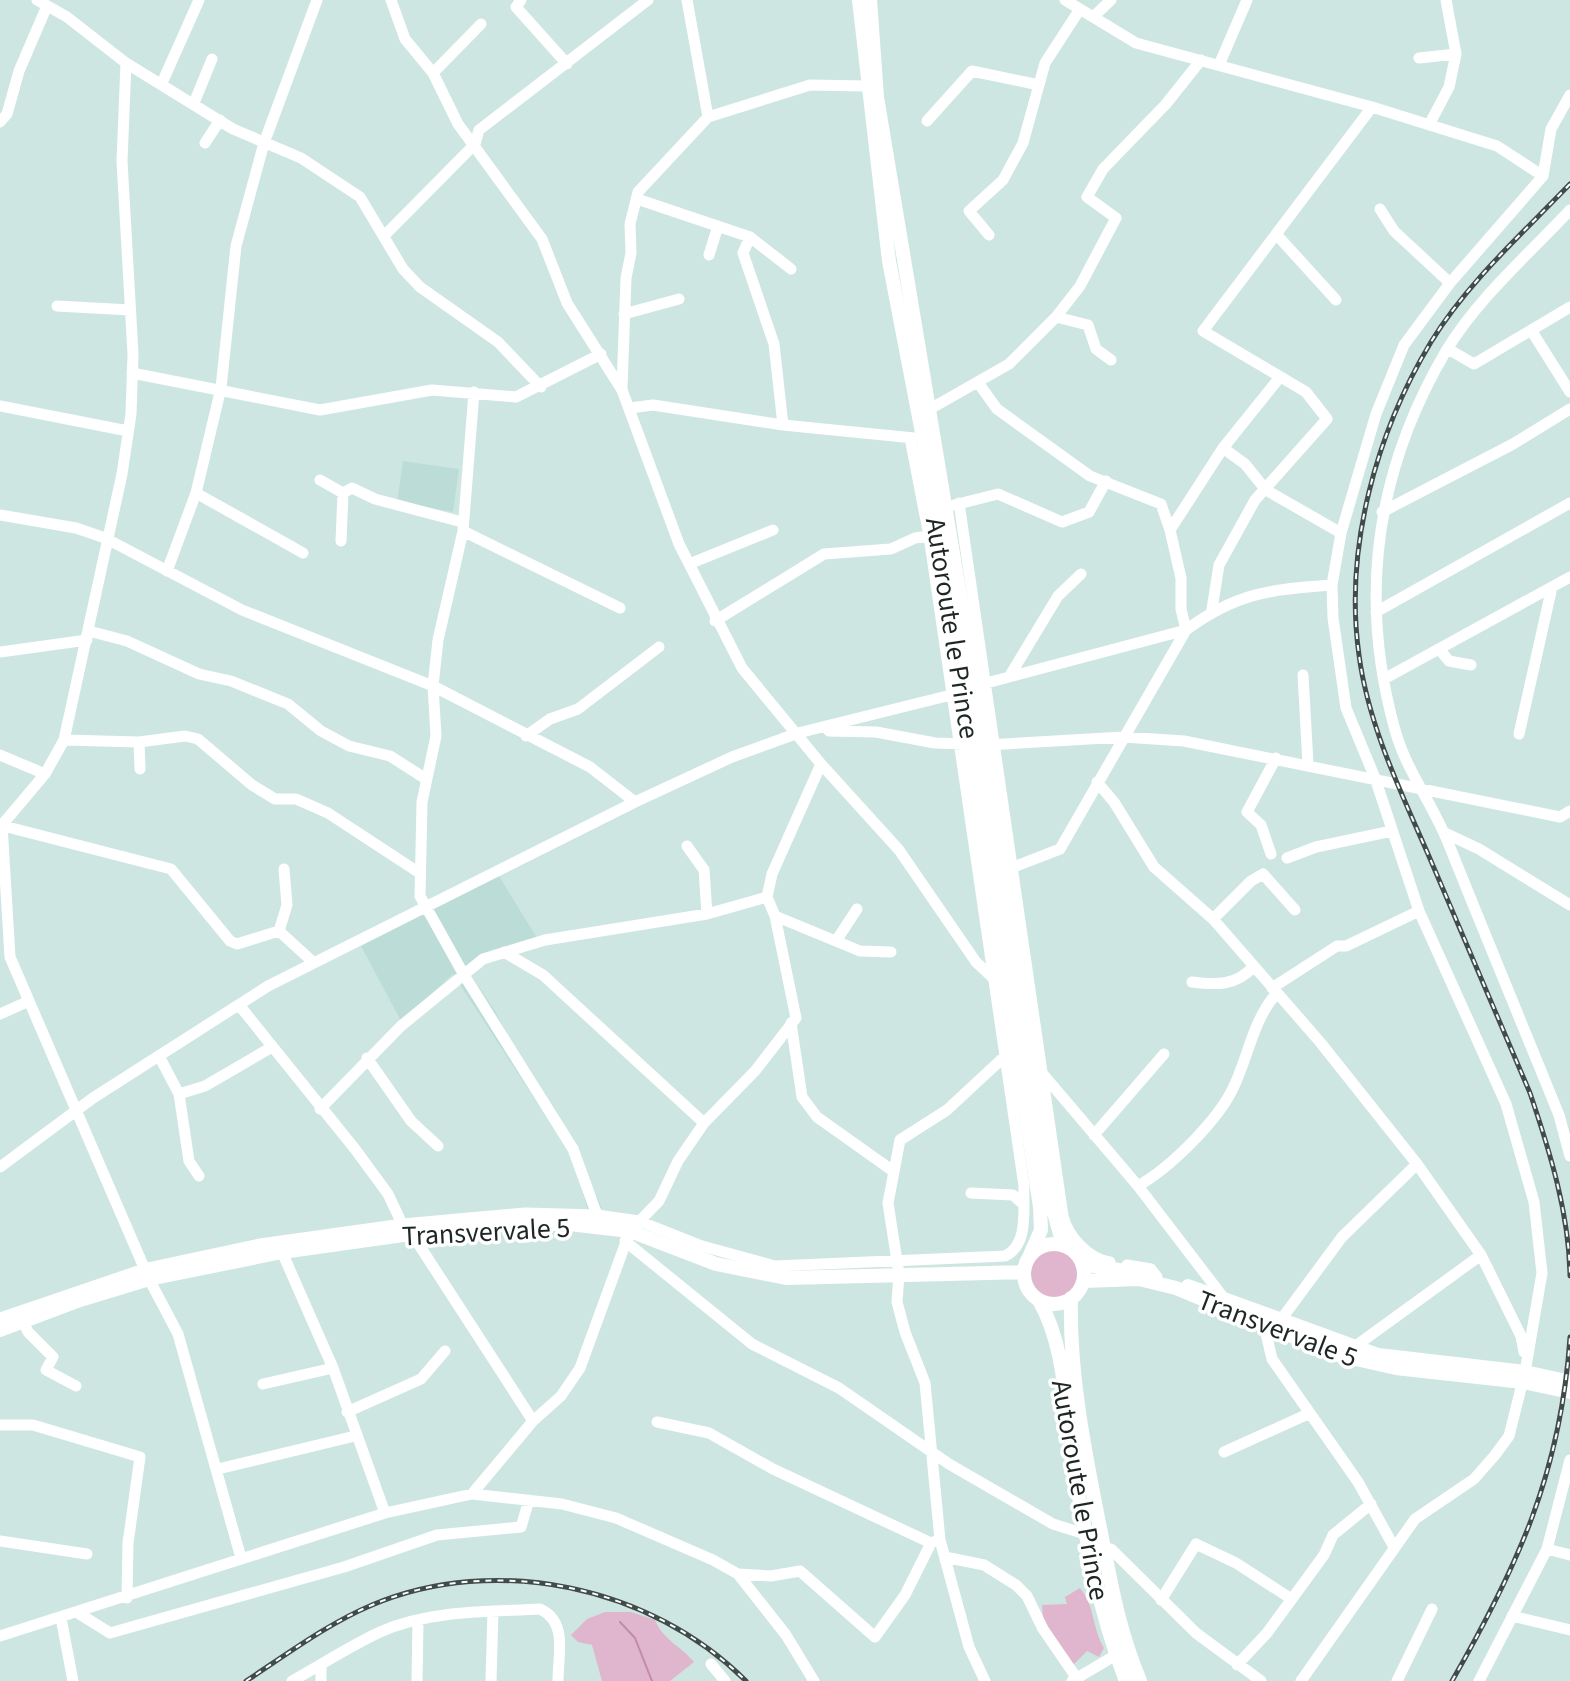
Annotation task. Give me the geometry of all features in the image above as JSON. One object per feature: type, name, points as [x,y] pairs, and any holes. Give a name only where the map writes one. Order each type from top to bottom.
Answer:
[{"type":"main road","name":"Autoroute le Prince","points":[[859,0],[889,261],[916,438],[968,689],[1063,1245]]},
{"type":"main road","name":"Autoroute le Prince","points":[[870,0],[877,97],[930,409],[952,505],[968,689]]},
{"type":"main road","name":"Autoroute le Prince","points":[[977,745],[998,976],[1018,1109],[1040,1219],[1041,1230],[1030,1255]]},
{"type":"main road","name":"Transvervale 5","points":[[0,1330],[146,1274],[407,1231],[512,1224],[569,1224],[631,1231],[716,1264],[786,1278],[899,1269],[1024,1272]]},
{"type":"main road","points":[[1045,1245],[1063,1245],[1082,1264],[1083,1281],[1071,1298],[1055,1304],[1039,1300],[1027,1288],[1024,1272],[1030,1255],[1045,1245]]},
{"type":"main road","name":"Transvervale 5","points":[[1082,1264],[1157,1277],[1223,1297],[1280,1321],[1357,1345],[1378,1355],[1564,1386]]},
{"type":"main road","name":"Transvervale 5","points":[[1083,1281],[1139,1279],[1176,1288],[1352,1358],[1396,1368],[1524,1377]]},
{"type":"main road","name":"Autoroute le Prince","points":[[1071,1298],[1072,1353],[1087,1462],[1117,1622],[1140,1681]]},
{"type":"main road","name":"Autoroute le Prince","points":[[1039,1300],[1057,1341],[1085,1534],[1105,1626],[1126,1681]]},
{"type":"street","points":[[162,83],[199,0]]},
{"type":"street","points":[[167,571],[196,493],[221,388],[236,246],[264,143],[317,0]]},
{"type":"street","points":[[391,0],[405,39],[433,73],[458,124],[542,239],[567,303],[622,390],[689,564],[715,621],[742,668],[821,764],[899,850],[976,962],[998,976],[1004,1057],[1018,1109],[1024,1186],[1021,1242],[1015,1252],[1005,1256],[899,1269]]},
{"type":"street","points":[[521,0],[516,7],[567,64]]},
{"type":"street","points":[[385,235],[475,144],[479,130],[648,0]]},
{"type":"street","points":[[687,0],[708,117]]},
{"type":"street","points":[[1065,0],[1136,43],[1372,107],[1497,146],[1543,176]]},
{"type":"street","points":[[1093,17],[1111,0]]},
{"type":"street","points":[[1219,65],[1247,0]]},
{"type":"street","points":[[1429,125],[1449,87],[1456,54],[1446,0]]},
{"type":"street","points":[[0,122],[7,114],[42,2],[67,17],[126,63],[220,120],[301,158],[360,197],[403,269],[420,287],[498,342],[541,387]]},
{"type":"street","points":[[989,235],[969,211],[1003,180],[1023,143],[1045,63],[1080,9]]},
{"type":"street","points":[[433,73],[481,24]]},
{"type":"street","points":[[1419,58],[1456,54]]},
{"type":"street","points":[[194,103],[212,59]]},
{"type":"street","points":[[930,409],[979,384],[1009,364],[1056,317],[1080,286],[1116,218],[1087,197],[1103,169],[1166,104],[1201,60]]},
{"type":"street","points":[[126,63],[122,161],[132,373],[128,431],[64,740],[45,774],[1,825],[5,958],[29,1001],[146,1274],[178,1334],[241,1558]]},
{"type":"street","points":[[927,121],[972,71],[1039,85]]},
{"type":"street","points":[[622,390],[630,224],[638,192],[708,117],[781,97],[810,85],[867,86]]},
{"type":"street","points":[[1304,1680],[1415,1519],[1474,1479],[1509,1436],[1524,1377],[1542,1273],[1534,1202],[1506,1104],[1419,911],[1375,778],[1346,708],[1333,618],[1332,585],[1341,533],[1376,414],[1404,345],[1450,283],[1543,176],[1551,129],[1570,95]]},
{"type":"street","points":[[1212,609],[1219,565],[1255,500],[1327,419],[1306,392],[1203,331],[1372,107]]},
{"type":"street","points":[[205,143],[220,120]]},
{"type":"street","points":[[637,199],[750,237],[791,269]]},
{"type":"street","points":[[1380,209],[1394,231],[1450,283]]},
{"type":"street","points":[[1570,210],[1488,296],[1448,349],[1401,444],[1382,512],[1375,558],[1376,612],[1384,679],[1396,733],[1420,789],[1445,833],[1559,1115],[1570,1154]]},
{"type":"street","points":[[709,255],[718,226]]},
{"type":"street","points":[[1276,234],[1336,300]]},
{"type":"street","points":[[750,237],[743,253],[774,344],[783,425]]},
{"type":"street","points":[[624,314],[679,299]]},
{"type":"street","points":[[57,306],[130,310]]},
{"type":"street","points":[[1448,349],[1474,364],[1570,307]]},
{"type":"street","points":[[1056,317],[1086,324],[1097,351],[1111,360]]},
{"type":"street","points":[[1531,330],[1570,392]]},
{"type":"street","points":[[132,373],[221,388],[320,410],[432,390],[516,397],[601,354]]},
{"type":"street","points":[[1170,530],[1223,448],[1280,377]]},
{"type":"street","points":[[979,384],[997,409],[1090,476],[1161,504],[1181,578],[1181,609],[1186,630]]},
{"type":"street","points":[[474,392],[473,437],[462,526],[438,640],[433,686],[436,736],[426,779],[418,872],[424,909],[573,1149],[597,1215]]},
{"type":"street","points":[[630,408],[653,405],[783,425],[916,438],[929,536],[968,689],[977,745],[1011,868],[1042,1072],[1053,1183],[1067,1233],[1100,1261],[1151,1269],[1157,1277]]},
{"type":"street","points":[[0,406],[128,431]]},
{"type":"street","points":[[1382,512],[1513,444],[1570,409]]},
{"type":"street","points":[[1223,448],[1245,464],[1266,490],[1341,533]]},
{"type":"street","points":[[320,480],[343,493]]},
{"type":"street","points":[[952,505],[998,494],[1062,522],[1089,512],[1106,481]]},
{"type":"street","points":[[343,493],[352,488],[375,499],[462,526],[620,608]]},
{"type":"street","points":[[196,493],[303,553]]},
{"type":"street","points":[[341,541],[343,493]]},
{"type":"street","points":[[1376,612],[1570,503]]},
{"type":"street","points":[[0,515],[76,528],[105,538],[242,610],[433,686],[590,767],[635,802]]},
{"type":"street","points":[[689,564],[773,530]]},
{"type":"street","points":[[715,621],[824,554],[891,549],[915,538],[929,536]]},
{"type":"street","points":[[1009,677],[1058,596],[1081,574]]},
{"type":"street","points":[[1384,679],[1570,577]]},
{"type":"street","points":[[1011,868],[1060,849],[1186,630],[1212,609],[1278,588],[1332,585]]},
{"type":"street","points":[[1519,734],[1552,587]]},
{"type":"street","points":[[0,1167],[75,1112],[239,1005],[314,963],[635,802],[732,757],[798,733],[1186,630]]},
{"type":"street","points":[[0,652],[88,635],[127,641],[199,674],[231,681],[288,704],[321,731],[349,746],[390,756],[426,779]]},
{"type":"street","points":[[526,736],[550,719],[578,709],[659,647]]},
{"type":"street","points":[[1439,649],[1449,661],[1471,665]]},
{"type":"street","points":[[1303,675],[1308,764]]},
{"type":"street","points":[[818,730],[876,732],[977,745],[1123,737],[1184,741],[1560,817],[1570,811]]},
{"type":"street","points":[[64,740],[139,742],[185,736],[198,739],[252,785],[275,799],[296,799],[328,813],[418,872]]},
{"type":"street","points":[[139,742],[140,769]]},
{"type":"street","points":[[0,755],[45,774]]},
{"type":"street","points":[[1271,854],[1261,825],[1247,812],[1276,758]]},
{"type":"street","points":[[472,1494],[533,1421],[561,1396],[580,1368],[631,1231],[659,1201],[678,1161],[704,1123],[755,1071],[796,1018],[775,916],[767,897],[772,874],[821,764]]},
{"type":"street","points":[[1097,782],[1114,802],[1154,867],[1213,919],[1320,1042],[1417,1164],[1481,1255],[1521,1336],[1524,1377]]},
{"type":"street","points":[[1,825],[171,869],[230,941],[237,944],[279,931]]},
{"type":"street","points":[[1287,858],[1316,847],[1392,831]]},
{"type":"street","points":[[1445,833],[1479,849],[1570,905]]},
{"type":"street","points":[[687,846],[704,870],[707,914]]},
{"type":"street","points":[[279,931],[287,905],[284,869]]},
{"type":"street","points":[[1213,919],[1251,881],[1263,874],[1295,910]]},
{"type":"street","points":[[320,1109],[367,1058],[483,959],[545,940],[707,914],[767,897]]},
{"type":"street","points":[[836,941],[857,909]]},
{"type":"street","points":[[1138,1186],[1161,1173],[1184,1151],[1230,1093],[1258,1020],[1274,991],[1337,946],[1346,946],[1419,911]]},
{"type":"street","points":[[775,916],[860,951],[891,952]]},
{"type":"street","points":[[279,931],[314,963]]},
{"type":"street","points":[[504,952],[543,975],[704,1123]]},
{"type":"street","points":[[1192,982],[1231,982],[1244,977],[1253,967]]},
{"type":"street","points":[[0,1014],[29,1001]]},
{"type":"street","points":[[239,1005],[371,1171],[407,1231],[533,1421]]},
{"type":"street","points":[[791,1023],[802,1097],[817,1117],[893,1171]]},
{"type":"street","points":[[179,1094],[205,1086],[272,1047]]},
{"type":"street","points":[[1094,1135],[1164,1054]]},
{"type":"street","points":[[159,1056],[179,1094],[189,1161],[199,1176]]},
{"type":"street","points":[[985,1681],[969,1647],[945,1557],[936,1542],[925,1383],[897,1302],[899,1269],[888,1203],[900,1140],[947,1110],[1004,1057]]},
{"type":"street","points":[[367,1058],[411,1121],[438,1146]]},
{"type":"street","points":[[1042,1072],[1138,1186],[1223,1297]]},
{"type":"street","points":[[1280,1321],[1342,1237],[1417,1164]]},
{"type":"street","points":[[971,1193],[1013,1195],[1023,1204]]},
{"type":"street","points":[[0,1318],[260,1244],[407,1231],[525,1213],[597,1215],[631,1231],[752,1344],[839,1388],[932,1451],[1053,1524],[1085,1534]]},
{"type":"street","points":[[282,1252],[333,1368],[385,1513]]},
{"type":"street","points":[[1357,1345],[1481,1255]]},
{"type":"street","points":[[23,1321],[28,1332],[53,1357],[46,1370],[76,1386]]},
{"type":"street","points":[[1264,1325],[1272,1359],[1371,1504],[1394,1547]]},
{"type":"street","points":[[347,1412],[421,1379],[445,1351]]},
{"type":"street","points":[[263,1384],[333,1368]]},
{"type":"street","points":[[1224,1452],[1308,1414]]},
{"type":"street","points":[[657,1422],[709,1433],[773,1469],[936,1542]]},
{"type":"street","points":[[0,1425],[33,1425],[140,1457],[128,1543],[127,1598]]},
{"type":"street","points":[[218,1469],[355,1436]]},
{"type":"street","points":[[1479,1681],[1547,1549],[1570,1460]]},
{"type":"street","points":[[0,1636],[127,1598],[385,1513],[472,1494],[562,1504],[616,1518],[738,1574],[771,1576],[800,1571],[875,1637],[905,1595],[936,1542]]},
{"type":"street","points":[[78,1613],[110,1633],[344,1567],[437,1535],[521,1527],[529,1500]]},
{"type":"street","points":[[1237,1665],[1267,1633],[1324,1555],[1333,1535],[1371,1504]]},
{"type":"street","points":[[0,1541],[87,1554]]},
{"type":"street","points":[[1161,1600],[1196,1544],[1236,1563],[1290,1598]]},
{"type":"street","points":[[1104,1549],[1111,1549],[1161,1600],[1237,1665],[1261,1681]]},
{"type":"street","points":[[1547,1549],[1570,1555]]},
{"type":"street","points":[[945,1557],[984,1565],[1016,1585],[1027,1596],[1074,1679],[1116,1655]]},
{"type":"street","points":[[738,1574],[786,1635],[814,1681]]},
{"type":"street","points":[[292,1681],[382,1631],[418,1620],[540,1609],[554,1615],[559,1624],[558,1681]]},
{"type":"street","points":[[1397,1681],[1432,1609]]},
{"type":"street","points":[[491,1681],[493,1611]]},
{"type":"street","points":[[1512,1616],[1570,1630]]},
{"type":"street","points":[[61,1618],[73,1681]]},
{"type":"street","points":[[417,1681],[418,1620]]},
{"type":"street","points":[[711,1664],[725,1681]]},
{"type":"street","points":[[321,1665],[321,1681]]},
{"type":"shaded area","points":[[403,461],[459,469],[453,512],[397,502]]},
{"type":"shaded area","points":[[499,876],[537,938],[492,950],[466,968],[495,1011],[530,1080],[575,1150],[602,1208],[588,1210],[570,1153],[453,974],[401,1021],[361,946]]},
{"type":"shaded area","points":[[1055,1250],[1072,1257],[1079,1274],[1072,1291],[1055,1298],[1038,1291],[1031,1274],[1038,1257]]},
{"type":"shaded area","points":[[1080,1588],[1104,1648],[1099,1657],[1087,1651],[1073,1665],[1043,1619],[1042,1605],[1067,1604],[1065,1597]]},
{"type":"shaded area","points":[[605,1612],[631,1612],[655,1620],[663,1633],[694,1662],[670,1681],[602,1681],[592,1645],[578,1642],[571,1635],[587,1619]]},
{"type":"waterway","points":[[620,1622],[635,1638],[652,1681]]},
{"type":"railway","points":[[1570,184],[1461,299],[1431,342],[1394,414],[1380,453],[1361,533],[1356,574],[1359,655],[1377,731],[1530,1093],[1562,1206],[1570,1276]]},
{"type":"railway","points":[[1452,1681],[1497,1598],[1532,1516],[1557,1432],[1570,1337]]},
{"type":"railway","points":[[246,1681],[323,1631],[372,1605],[420,1589],[469,1582],[520,1581],[570,1588],[619,1601],[665,1622],[708,1648],[746,1681]]}]
